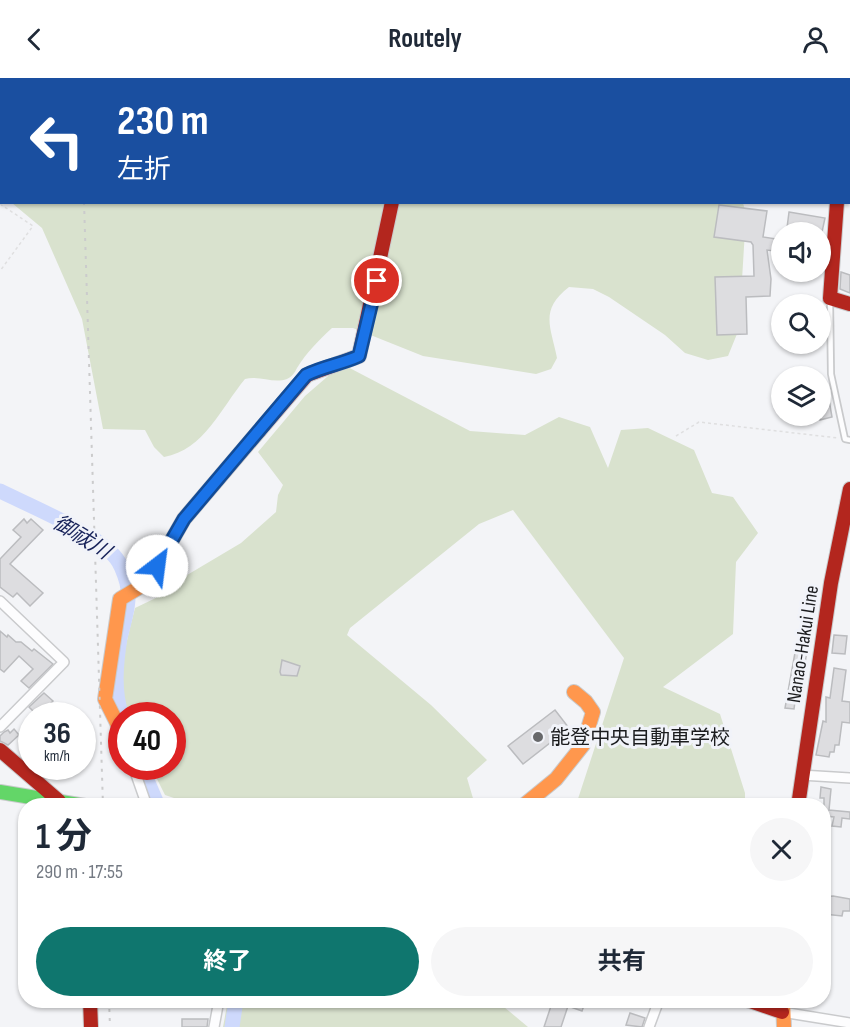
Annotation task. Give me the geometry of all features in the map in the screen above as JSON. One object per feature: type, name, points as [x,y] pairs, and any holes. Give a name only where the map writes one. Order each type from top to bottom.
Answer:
[{"type":"street","points":[[108,705],[105,699],[120,599],[148,582],[184,519],[306,375],[323,366],[346,362],[359,356],[392,204]]},
{"type":"street","points":[[830,294],[837,204]]},
{"type":"street","points":[[831,298],[850,304]]},
{"type":"street","name":"Nanao-Hakui Line","points":[[799,798],[831,583],[850,489]]},
{"type":"street","points":[[0,601],[64,662],[0,727]]},
{"type":"street","points":[[533,798],[556,779],[583,745],[593,712],[586,702],[574,692]]},
{"type":"street","points":[[0,750],[56,798]]},
{"type":"street","points":[[801,775],[850,778]]},
{"type":"street","points":[[138,780],[144,798]]},
{"type":"street","points":[[0,792],[39,798]]},
{"type":"street","points":[[90,1008],[91,1027]]},
{"type":"street","points":[[214,1027],[218,1008]]},
{"type":"street","points":[[649,1027],[656,1008]]},
{"type":"street","points":[[782,1008],[784,1027]]},
{"type":"street","points":[[790,1008],[850,1023]]},
{"type":"lane","points":[[831,354],[831,374],[848,439]]},
{"type":"path","points":[[0,204],[33,226],[0,271]]},
{"type":"path","points":[[676,436],[699,422],[848,439]]},
{"type":"green space","points":[[13,204],[743,204],[746,214],[739,329],[728,356],[708,360],[685,353],[665,335],[609,297],[593,289],[569,287],[560,295],[550,311],[550,328],[557,358],[551,369],[536,374],[423,356],[353,328],[332,328],[317,342],[290,377],[276,381],[245,379],[201,437],[178,453],[164,457],[154,447],[145,430],[103,429],[82,319],[42,228]]},
{"type":"green space","points":[[342,364],[470,431],[525,435],[559,417],[590,427],[608,468],[621,430],[648,428],[694,450],[712,493],[733,497],[758,533],[736,562],[733,634],[663,687],[720,714],[745,798],[578,798],[624,658],[513,510],[479,524],[350,628],[347,635],[431,705],[487,760],[467,778],[473,798],[174,798],[165,795],[158,780],[186,780],[186,702],[124,702],[123,662],[135,608],[160,596],[177,581],[241,543],[276,512],[278,495],[283,485],[258,452],[305,396]]},
{"type":"green space","points":[[227,1008],[505,1008],[528,1027],[223,1027]]},
{"type":"building","points":[[719,205],[767,211],[763,237],[771,238],[771,251],[767,250],[771,279],[770,296],[746,297],[747,334],[717,335],[715,277],[754,276],[753,245],[751,242],[714,237]]},
{"type":"building","points":[[789,212],[825,218],[824,222],[788,222]]},
{"type":"building","points":[[841,272],[850,275],[850,293],[840,289]]},
{"type":"building","points":[[24,519],[27,523],[31,519],[43,530],[10,564],[43,593],[30,606],[17,593],[13,597],[0,587],[0,559],[21,537],[13,530]]},
{"type":"building","points":[[0,631],[16,642],[21,642],[32,651],[34,649],[53,664],[29,688],[21,681],[33,669],[19,656],[4,672],[0,669]]},
{"type":"building","points":[[834,635],[847,636],[845,654],[832,653]]},
{"type":"building","points":[[796,647],[807,649],[802,687],[797,687],[794,709],[785,708]]},
{"type":"building","points":[[282,660],[300,666],[297,676],[281,675]]},
{"type":"building","points":[[834,668],[846,670],[842,701],[850,702],[850,723],[842,722],[839,745],[835,745],[834,752],[830,752],[829,757],[816,755],[823,721],[826,722],[826,697],[830,698]]},
{"type":"building","points":[[44,693],[53,701],[52,702],[34,702]]},
{"type":"building","name":"能登中央自動車学校","points":[[555,710],[569,728],[523,764],[508,746]]},
{"type":"building","points":[[14,729],[18,736],[8,745],[0,741],[0,736],[4,732],[8,730],[10,733]]},
{"type":"building","points":[[821,787],[831,789],[830,798],[820,798]]},
{"type":"building","points":[[831,810],[850,812],[850,819],[842,818],[841,827],[832,826],[834,817],[831,817]]},
{"type":"building","points":[[831,896],[850,899],[850,911],[843,911],[842,916],[831,915]]},
{"type":"building","points":[[550,1008],[567,1008],[561,1027],[544,1027]]},
{"type":"building","points":[[630,1013],[645,1018],[642,1027],[626,1025]]},
{"type":"building","points":[[182,1019],[208,1019],[207,1027],[182,1027]]},
{"type":"waterway","name":"御祓川","points":[[0,491],[94,539],[120,563],[127,583],[128,597],[117,667],[118,702]]},
{"type":"waterway","name":"御祓川","points":[[147,780],[155,798]]},
{"type":"waterway","name":"御祓川","points":[[232,1027],[235,1008]]},
{"type":"railway","points":[[84,204],[103,798]]},
{"type":"railway","points":[[109,1008],[110,1027]]},
{"type":"traffic: fast","points":[[0,792],[36,798]]},
{"type":"traffic: slow","points":[[108,705],[105,699],[120,599],[148,582],[184,519],[259,431]]},
{"type":"traffic: slow","points":[[533,798],[556,779],[583,745],[593,712],[586,702],[574,692]]},
{"type":"traffic: slow","points":[[783,1008],[784,1027]]},
{"type":"traffic: jam","points":[[259,431],[307,375],[359,356],[392,204]]},
{"type":"traffic: jam","points":[[837,204],[830,298],[850,304]]},
{"type":"traffic: jam","points":[[799,798],[831,583],[850,489]]},
{"type":"traffic: jam","points":[[0,750],[56,798]]},
{"type":"traffic: jam","points":[[90,1008],[91,1027]]},
{"type":"traffic: jam","points":[[770,1008],[782,1012]]},
{"type":"place","name":"能登中央自動車学校","points":[[538,737]]},
{"type":"route","points":[[157,566],[184,519],[306,375],[323,366],[346,362],[359,356],[377,281]]}]
